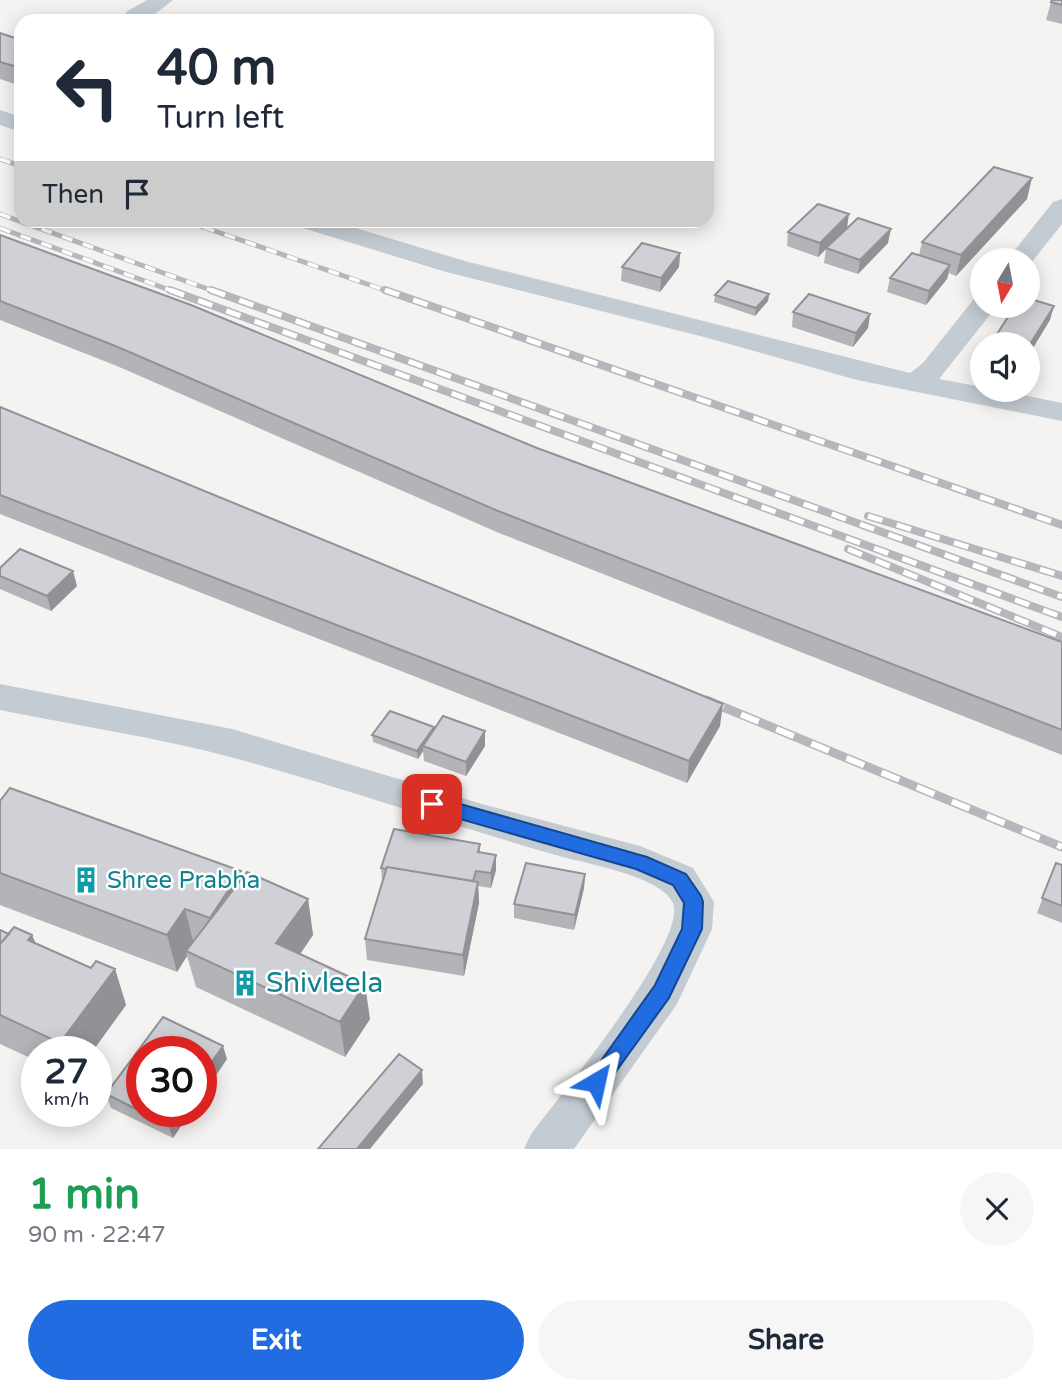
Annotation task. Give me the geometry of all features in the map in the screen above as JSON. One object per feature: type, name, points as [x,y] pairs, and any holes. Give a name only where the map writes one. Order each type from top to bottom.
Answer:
[{"type":"street","points":[[138,14],[162,0]]},
{"type":"street","points":[[1029,248],[1062,207]]},
{"type":"street","points":[[325,228],[377,246],[716,331],[865,374],[1062,412]]},
{"type":"street","points":[[916,383],[933,369],[973,318]]},
{"type":"street","points":[[0,697],[232,743],[482,819],[640,862],[680,880],[694,902],[692,929],[662,991],[547,1149]]},
{"type":"building","points":[[1062,0],[1062,5],[1051,2]]},
{"type":"building","points":[[0,33],[14,38],[14,66],[0,62]]},
{"type":"building","points":[[994,167],[1032,178],[961,255],[922,242]]},
{"type":"building","points":[[818,204],[849,214],[820,243],[788,232]]},
{"type":"building","points":[[858,218],[891,229],[860,260],[826,248]]},
{"type":"building","points":[[0,235],[191,305],[537,448],[1062,642],[1062,730],[498,511],[113,345],[0,301]]},
{"type":"building","points":[[642,243],[680,253],[661,278],[622,267]]},
{"type":"building","points":[[912,253],[950,265],[929,291],[890,278]]},
{"type":"building","points":[[728,281],[769,294],[756,308],[715,295]]},
{"type":"building","points":[[809,294],[870,314],[856,333],[793,312]]},
{"type":"building","points":[[1040,302],[1054,306],[1038,332],[998,332],[1007,318],[1040,318]]},
{"type":"building","points":[[0,407],[723,704],[689,761],[0,495]]},
{"type":"building","points":[[20,549],[73,571],[47,596],[0,576],[0,568]]},
{"type":"building","points":[[390,711],[434,727],[417,751],[372,735]]},
{"type":"building","points":[[443,716],[485,731],[466,762],[423,746]]},
{"type":"building","points":[[10,788],[241,871],[210,918],[185,909],[167,935],[0,873],[0,801]]},
{"type":"building","points":[[394,829],[480,844],[478,852],[496,855],[491,873],[476,871],[473,881],[381,868]]},
{"type":"building","points":[[526,863],[585,874],[575,915],[514,904]]},
{"type":"building","points":[[1056,863],[1062,865],[1062,906],[1042,898]]},
{"type":"building","points":[[387,867],[478,882],[463,955],[365,939]]},
{"type":"building","points":[[247,872],[308,899],[276,943],[365,984],[340,1022],[186,951]]},
{"type":"building","points":[[14,927],[32,935],[28,940],[91,968],[96,961],[115,969],[65,1036],[45,1036],[0,1015],[0,944]]},
{"type":"building","points":[[0,930],[9,934],[0,944]]},
{"type":"building","points":[[163,1017],[202,1036],[149,1036]]},
{"type":"building","points":[[217,1043],[223,1046],[217,1054]]},
{"type":"building","points":[[399,1054],[422,1070],[357,1149],[318,1149]]},
{"type":"building","points":[[126,1067],[126,1104],[112,1097],[112,1086]]},
{"type":"railway","points":[[0,159],[14,164]]},
{"type":"railway","points":[[0,214],[14,219]]},
{"type":"railway","points":[[0,228],[175,292]]},
{"type":"railway","points":[[39,228],[216,292]]},
{"type":"railway","points":[[206,228],[390,292]]},
{"type":"railway","points":[[170,290],[1062,617]]},
{"type":"railway","points":[[211,290],[1062,597]]},
{"type":"railway","points":[[385,290],[1062,525]]},
{"type":"railway","points":[[868,516],[1062,576]]},
{"type":"railway","points":[[848,549],[1062,637]]},
{"type":"railway","points":[[706,700],[1062,847]]},
{"type":"place","name":"Shree Prabha","points":[[86,880]]},
{"type":"place","name":"Shivleela","points":[[245,983]]},
{"type":"route","points":[[432,804],[640,862],[680,880],[694,902],[692,929],[662,991],[596,1082]]}]
